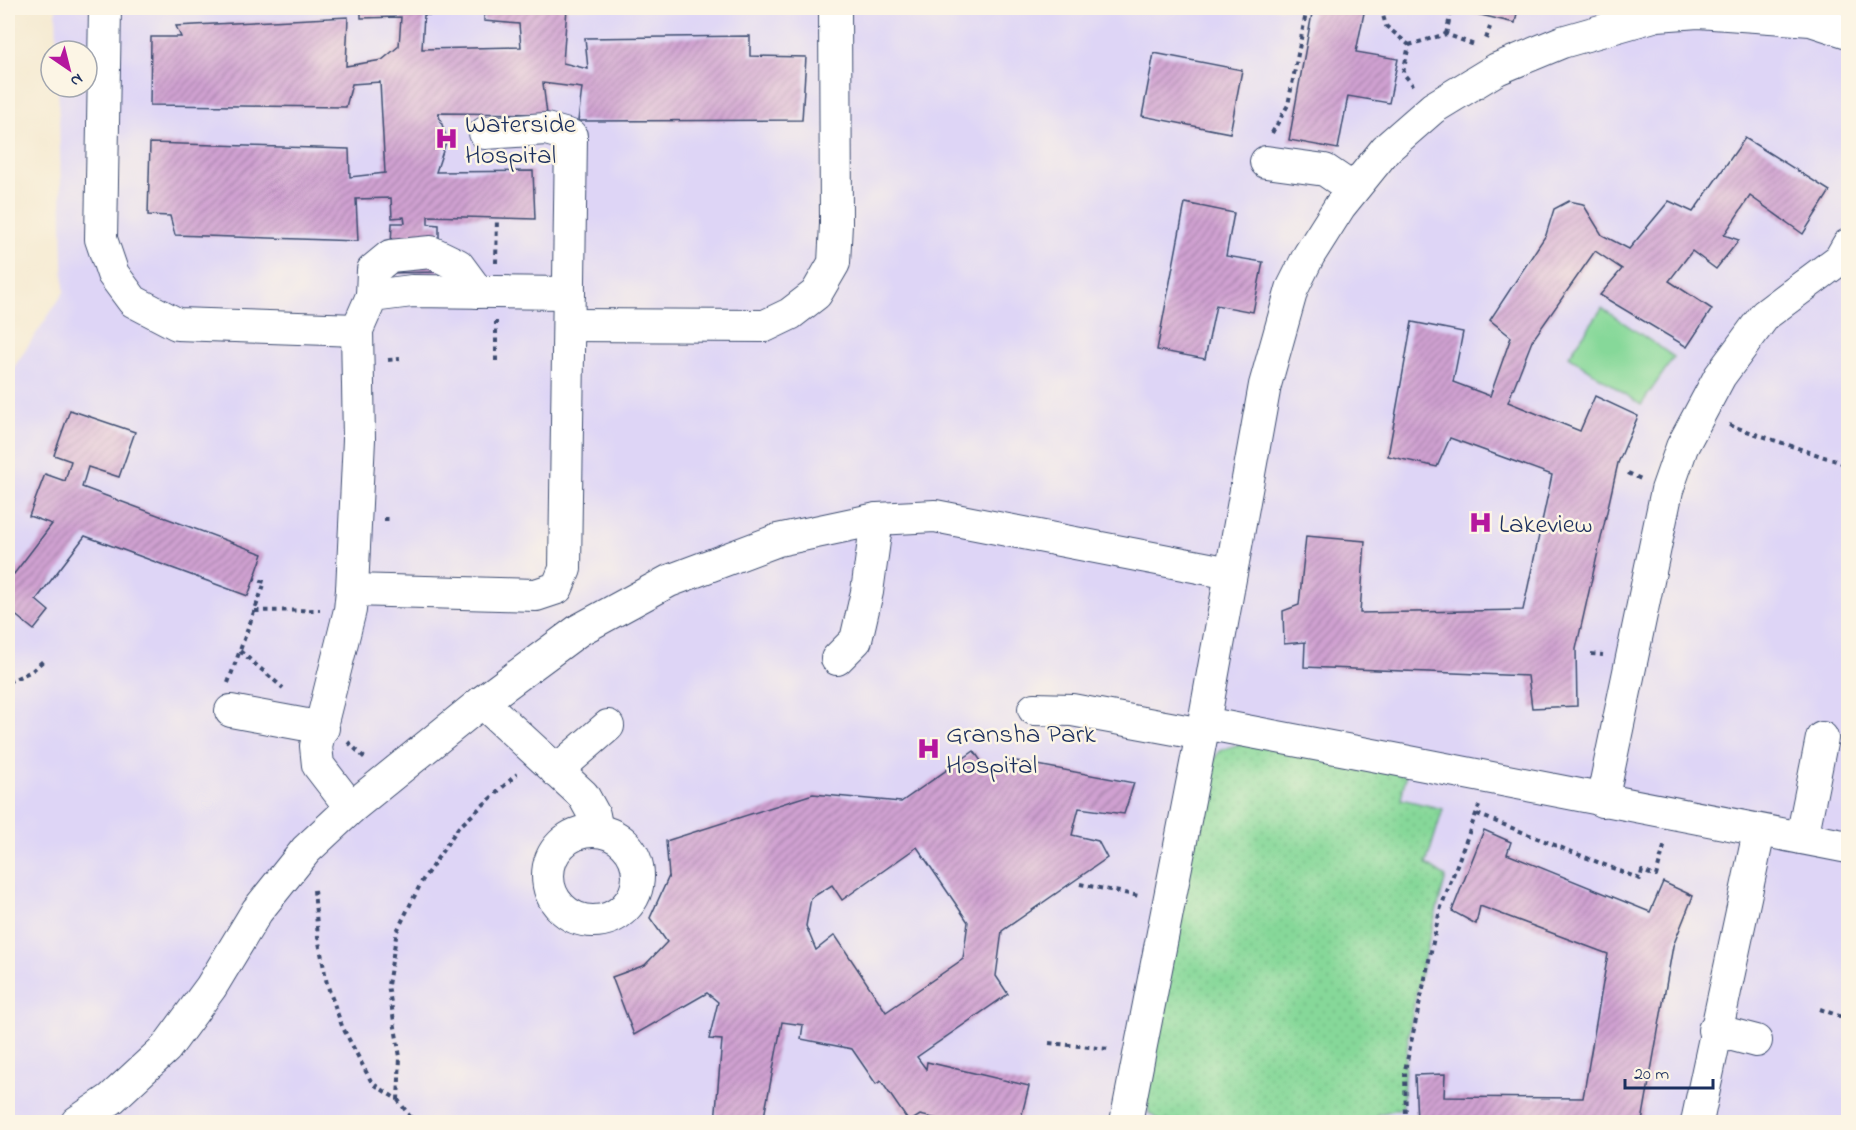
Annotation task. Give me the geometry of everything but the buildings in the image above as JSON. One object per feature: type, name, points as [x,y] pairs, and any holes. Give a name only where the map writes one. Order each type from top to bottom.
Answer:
[{"type":"lane","points":[[105,8],[101,239],[113,274],[133,301],[177,324],[357,330]]},
{"type":"lane","points":[[569,325],[765,326],[790,314],[816,294],[834,263],[836,234],[835,8]]},
{"type":"lane","points":[[1126,1122],[1203,729],[1265,385],[1278,332],[1292,289],[1309,255],[1353,189],[1386,149],[1433,108],[1497,69],[1562,42],[1657,15],[1698,12],[1811,20],[1848,32]]},
{"type":"lane","points":[[351,600],[536,594],[557,588],[565,569],[571,136],[546,129],[485,133]]},
{"type":"lane","points":[[1269,149],[1325,170],[1353,189]]},
{"type":"lane","points":[[1602,801],[1666,489],[1682,447],[1720,376],[1765,315],[1839,259],[1848,245]]},
{"type":"lane","points":[[351,808],[318,765],[316,746],[323,728],[351,600],[359,439],[357,330],[372,296],[412,291],[482,306],[569,293]]},
{"type":"lane","points":[[77,1122],[111,1099],[165,1048],[211,987],[257,911],[306,850],[351,808],[482,702],[579,630],[669,581],[778,540],[877,519],[935,516],[1230,573]]},
{"type":"lane","points":[[837,659],[846,653],[856,640],[867,592],[877,519]]},
{"type":"lane","points":[[229,699],[323,728]]},
{"type":"lane","points":[[482,702],[583,795],[594,815],[597,831]]},
{"type":"lane","points":[[1034,709],[1072,710],[1203,729],[1486,776],[1759,832],[1848,847]]},
{"type":"lane","points":[[546,763],[608,726]]},
{"type":"lane","points":[[1802,838],[1822,738]]},
{"type":"lane","points":[[1697,1122],[1714,1030],[1759,832]]},
{"type":"lane","points":[[1714,1030],[1756,1041]]},
{"type":"path","points":[[1269,149],[1288,105],[1307,8]]},
{"type":"path","points":[[1381,8],[1386,26],[1409,45]]},
{"type":"path","points":[[1446,34],[1452,8]]},
{"type":"path","points":[[1409,45],[1446,34],[1483,48],[1497,69]]},
{"type":"path","points":[[1409,45],[1403,73],[1433,108]]},
{"type":"path","points":[[482,306],[496,321],[496,361]]},
{"type":"path","points":[[496,321],[506,321]]},
{"type":"path","points":[[385,350],[385,360],[400,359]]},
{"type":"path","points":[[1700,414],[1848,465]]},
{"type":"path","points":[[381,508],[381,528]]},
{"type":"path","points":[[229,699],[265,582],[254,579]]},
{"type":"path","points":[[255,611],[351,600]]},
{"type":"path","points":[[8,682],[32,671],[43,661]]},
{"type":"path","points":[[398,1100],[400,1057],[388,985],[397,931],[422,881],[458,828],[546,763]]},
{"type":"path","points":[[1406,1122],[1405,1070],[1440,910],[1477,814],[1486,776]]},
{"type":"path","points":[[1477,814],[1640,879],[1642,871],[1656,876],[1670,814]]},
{"type":"path","points":[[306,850],[313,879],[318,937],[327,984],[342,1026],[372,1083],[398,1100],[414,1122]]},
{"type":"path","points":[[1080,884],[1169,902]]},
{"type":"path","points":[[1820,1009],[1848,1019]]},
{"type":"path","points":[[1049,1043],[1140,1052]]},
{"type":"shaded area","name":"Gransha Park Hospital","points":[[56,8],[1848,8],[1848,1122],[8,1122],[8,376],[64,292],[58,99],[99,99],[99,39],[57,39]]},
{"type":"green space","points":[[1602,308],[1674,357],[1641,405],[1569,356]]},
{"type":"green space","points":[[1242,743],[1406,774],[1401,799],[1443,809],[1426,864],[1446,877],[1423,962],[1411,1021],[1403,1108],[1379,1114],[1376,1122],[1161,1122],[1149,1113],[1145,1086],[1206,773],[1219,751]]},
{"type":"place","name":"Waterside Hospital","points":[[447,139]]},
{"type":"place","name":"Lakeview","points":[[1481,523]]},
{"type":"place","name":"Gransha Park Hospital","points":[[928,749]]}]
